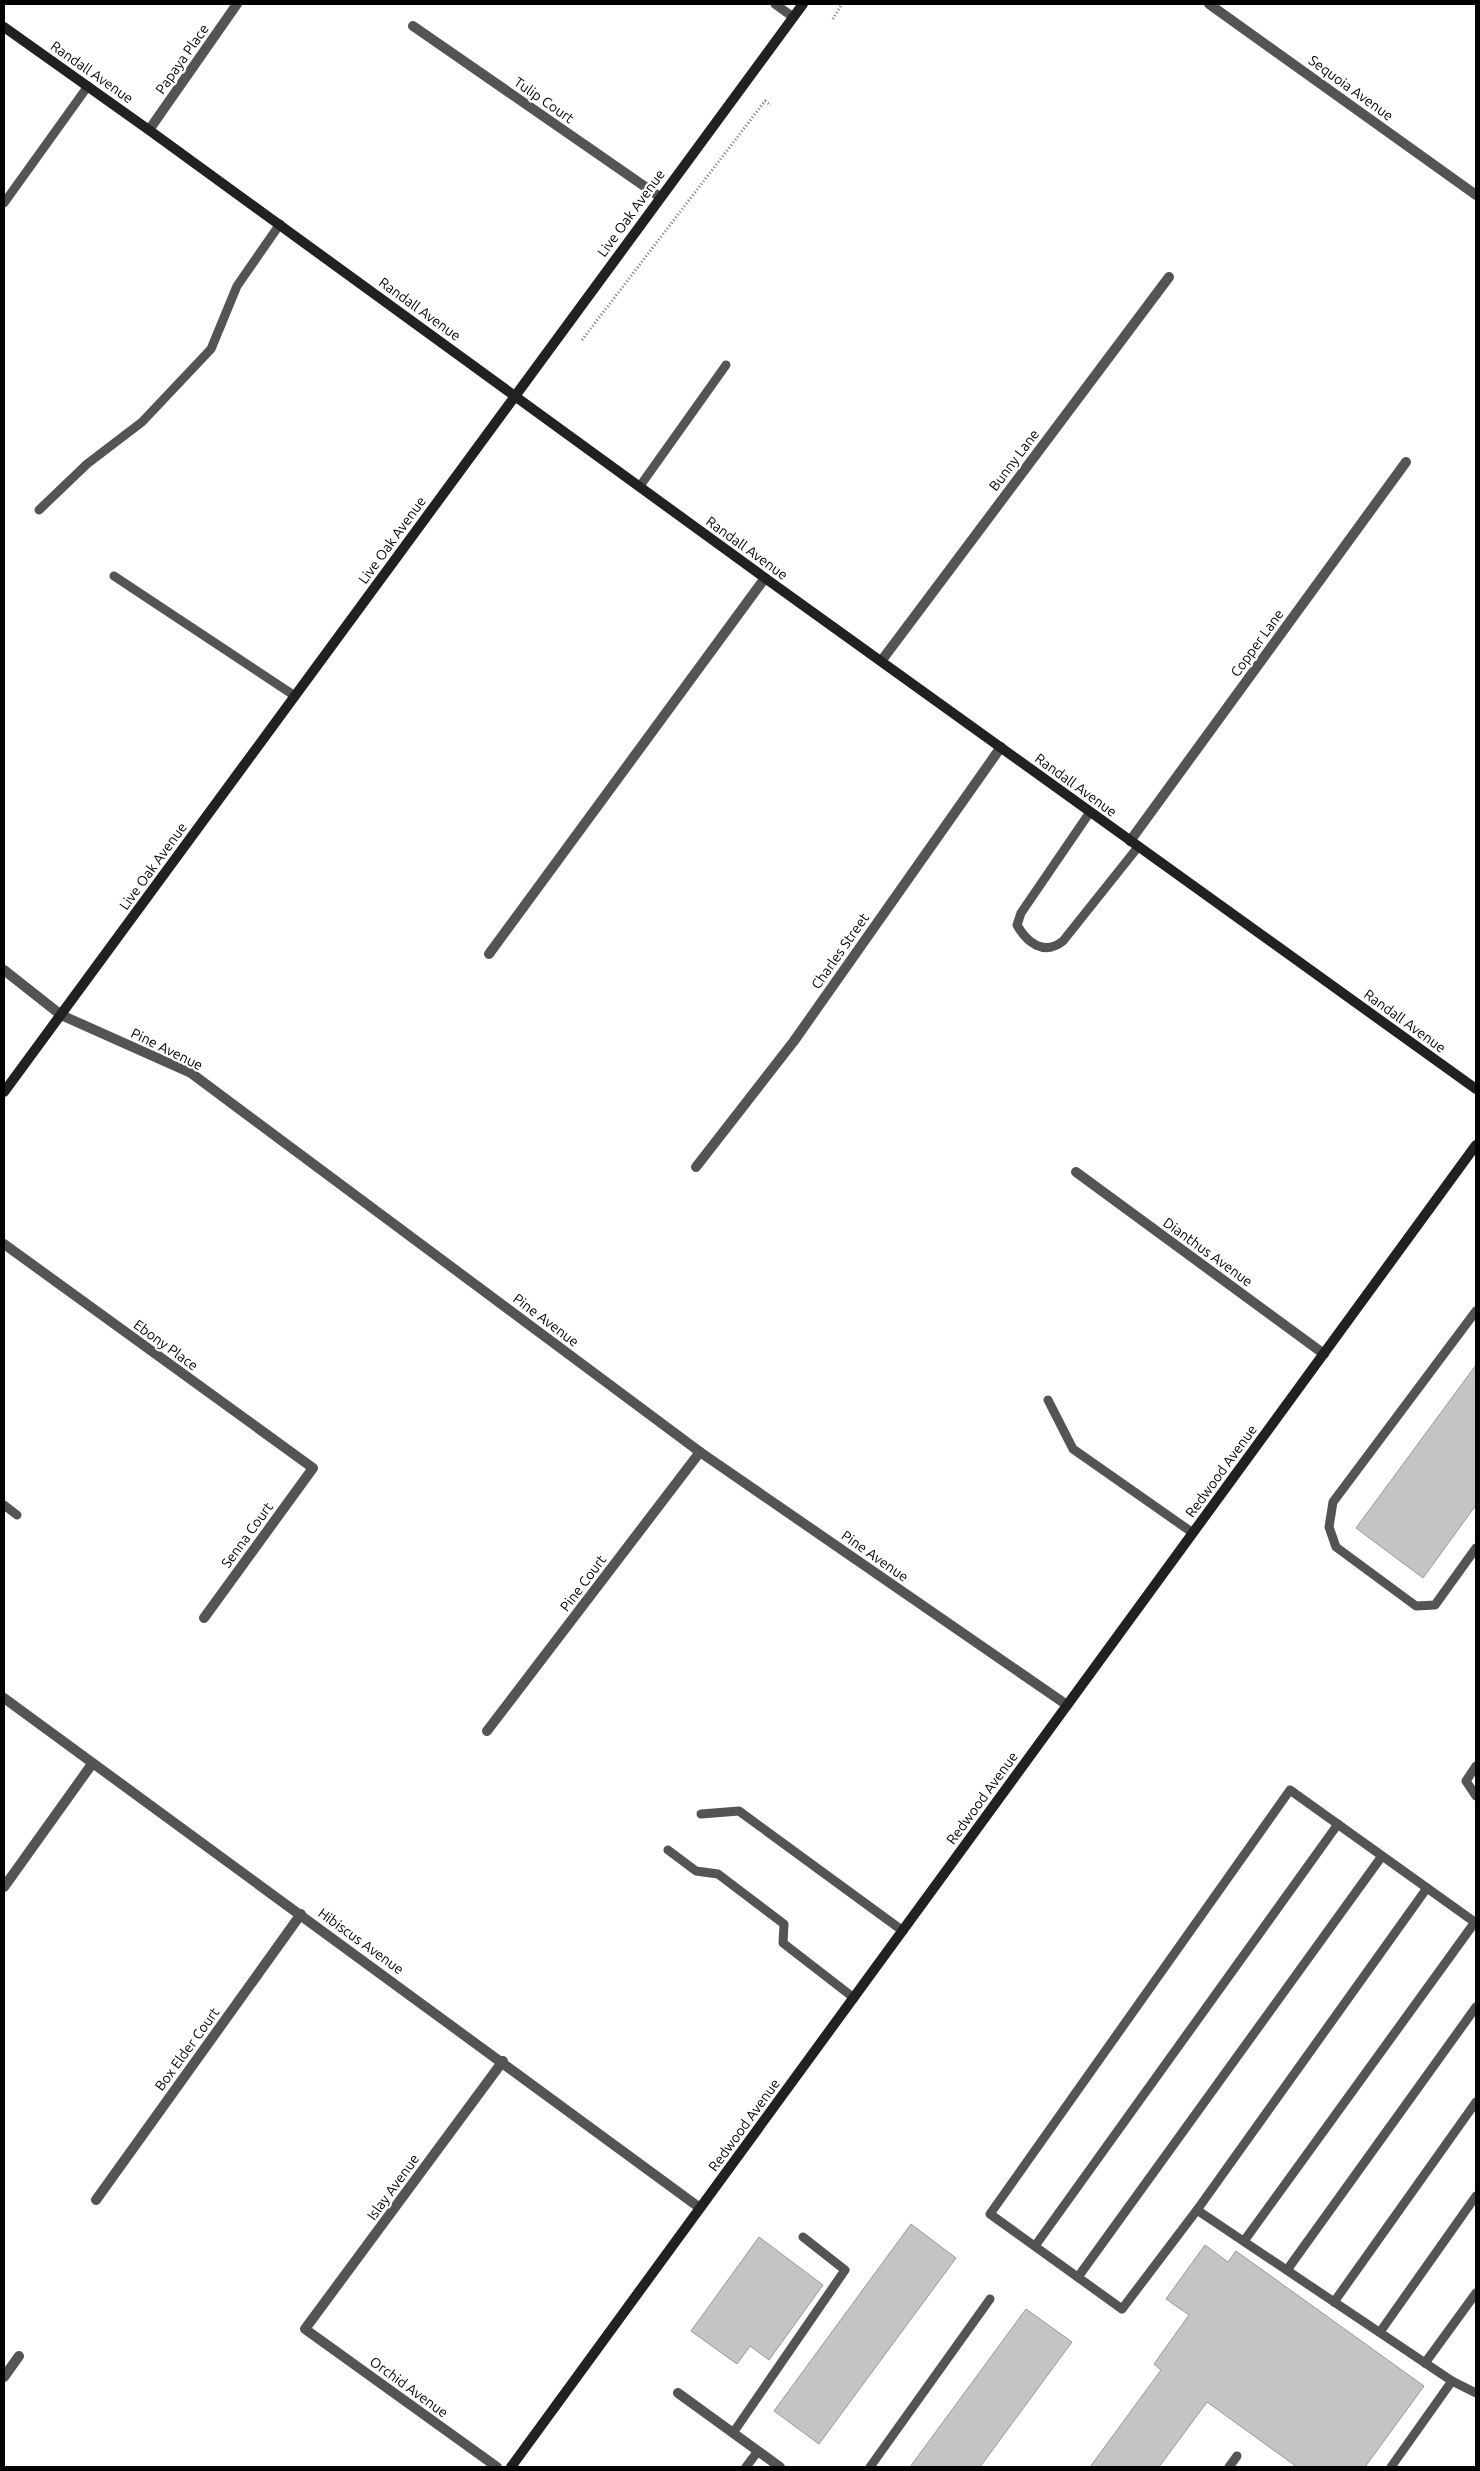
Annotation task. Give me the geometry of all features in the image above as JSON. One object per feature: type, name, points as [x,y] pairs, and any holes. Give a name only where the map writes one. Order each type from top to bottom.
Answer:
[{"type":"street","name":"Papaya Place","points":[[149,130],[237,4]]},
{"type":"street","name":"Live Oak Avenue","points":[[4,1092],[660,196],[803,4]]},
{"type":"street","name":"Sequoia Avenue","points":[[1209,4],[1476,195]]},
{"type":"street","name":"Tulip Court","points":[[413,26],[660,196]]},
{"type":"street","name":"Randall Avenue","points":[[4,27],[280,224],[765,578],[882,660],[1134,844],[1476,1089]]},
{"type":"street","name":"Bunny Lane","points":[[882,660],[1169,277]]},
{"type":"street","name":"Copper Lane","points":[[1134,844],[1406,462]]},
{"type":"street","points":[[490,954],[765,578]]},
{"type":"street","name":"Charles Street","points":[[696,1167],[794,1041],[1001,747]]},
{"type":"street","name":"Pine Avenue","points":[[4,970],[61,1015],[191,1073],[700,1452],[1067,1705]]},
{"type":"street","name":"Redwood Avenue","points":[[511,2467],[1476,1145]]},
{"type":"street","name":"Dianthus Avenue","points":[[1076,1172],[1324,1354]]},
{"type":"street","name":"Ebony Place","points":[[4,1244],[312,1468]]},
{"type":"street","name":"Pine Court","points":[[487,1731],[700,1452]]},
{"type":"street","name":"Senna Court","points":[[204,1618],[312,1468]]},
{"type":"street","name":"Hibiscus Avenue","points":[[4,1698],[92,1764],[503,2061],[700,2208]]},
{"type":"street","points":[[4,1886],[92,1764]]},
{"type":"street","name":"Box Elder Court","points":[[96,2200],[301,1914]]},
{"type":"street","name":"Islay Avenue","points":[[305,2329],[503,2061]]},
{"type":"street","name":"Orchid Avenue","points":[[305,2329],[497,2467]]},
{"type":"street","points":[[4,2377],[19,2356]]},
{"type":"street","points":[[678,2393],[780,2467]]},
{"type":"lane","points":[[775,4],[793,17]]},
{"type":"lane","points":[[4,203],[88,86]]},
{"type":"lane","points":[[39,510],[87,464],[142,422],[211,349],[237,286],[280,224]]},
{"type":"lane","points":[[640,486],[726,365]]},
{"type":"lane","points":[[114,576],[295,696]]},
{"type":"lane","points":[[1090,812],[1021,912],[1017,925],[1023,937],[1034,946],[1047,949],[1055,947],[1062,941],[1134,844]]},
{"type":"lane","points":[[1476,1311],[1332,1502],[1329,1527],[1336,1547],[1416,1606],[1435,1605],[1476,1548]]},
{"type":"lane","points":[[1048,1400],[1073,1449],[1193,1533]]},
{"type":"lane","points":[[4,1505],[17,1515]]},
{"type":"lane","points":[[1476,1766],[1466,1782],[1476,1796]]},
{"type":"lane","points":[[1244,2241],[1476,1922],[1290,1790],[990,2214],[1122,2309],[1197,2210],[1427,1888]]},
{"type":"lane","points":[[701,1814],[739,1811],[903,1931]]},
{"type":"lane","points":[[1035,2246],[1338,1824]]},
{"type":"lane","points":[[668,1850],[696,1871],[718,1874],[784,1924],[783,1942],[854,1998]]},
{"type":"lane","points":[[1078,2277],[1382,1856]]},
{"type":"lane","points":[[1287,2270],[1476,2007]]},
{"type":"lane","points":[[1334,2302],[1476,2102]]},
{"type":"lane","points":[[1380,2332],[1476,2196]]},
{"type":"lane","points":[[1197,2210],[1452,2381],[1475,2390]]},
{"type":"lane","points":[[733,2433],[845,2270],[803,2236]]},
{"type":"lane","points":[[1426,2363],[1476,2293]]},
{"type":"lane","points":[[870,2467],[990,2299]]},
{"type":"lane","points":[[1391,2467],[1452,2381]]},
{"type":"lane","points":[[746,2467],[758,2451]]},
{"type":"lane","points":[[1229,2467],[1237,2456]]},
{"type":"path","points":[[833,19],[842,4]]},
{"type":"path","points":[[582,340],[765,101],[771,105]]},
{"type":"building","points":[[1476,1365],[1476,1505],[1423,1578],[1356,1528]]},
{"type":"building","points":[[911,2224],[956,2258],[819,2444],[774,2411]]},
{"type":"building","points":[[759,2237],[823,2285],[769,2360],[750,2346],[737,2364],[691,2331]]},
{"type":"building","points":[[1205,2245],[1228,2262],[1236,2251],[1424,2386],[1365,2467],[1297,2467],[1207,2402],[1159,2467],[1090,2467],[1161,2370],[1154,2364],[1189,2315],[1166,2299]]},
{"type":"building","points":[[1026,2309],[1072,2342],[980,2467],[910,2467]]}]
